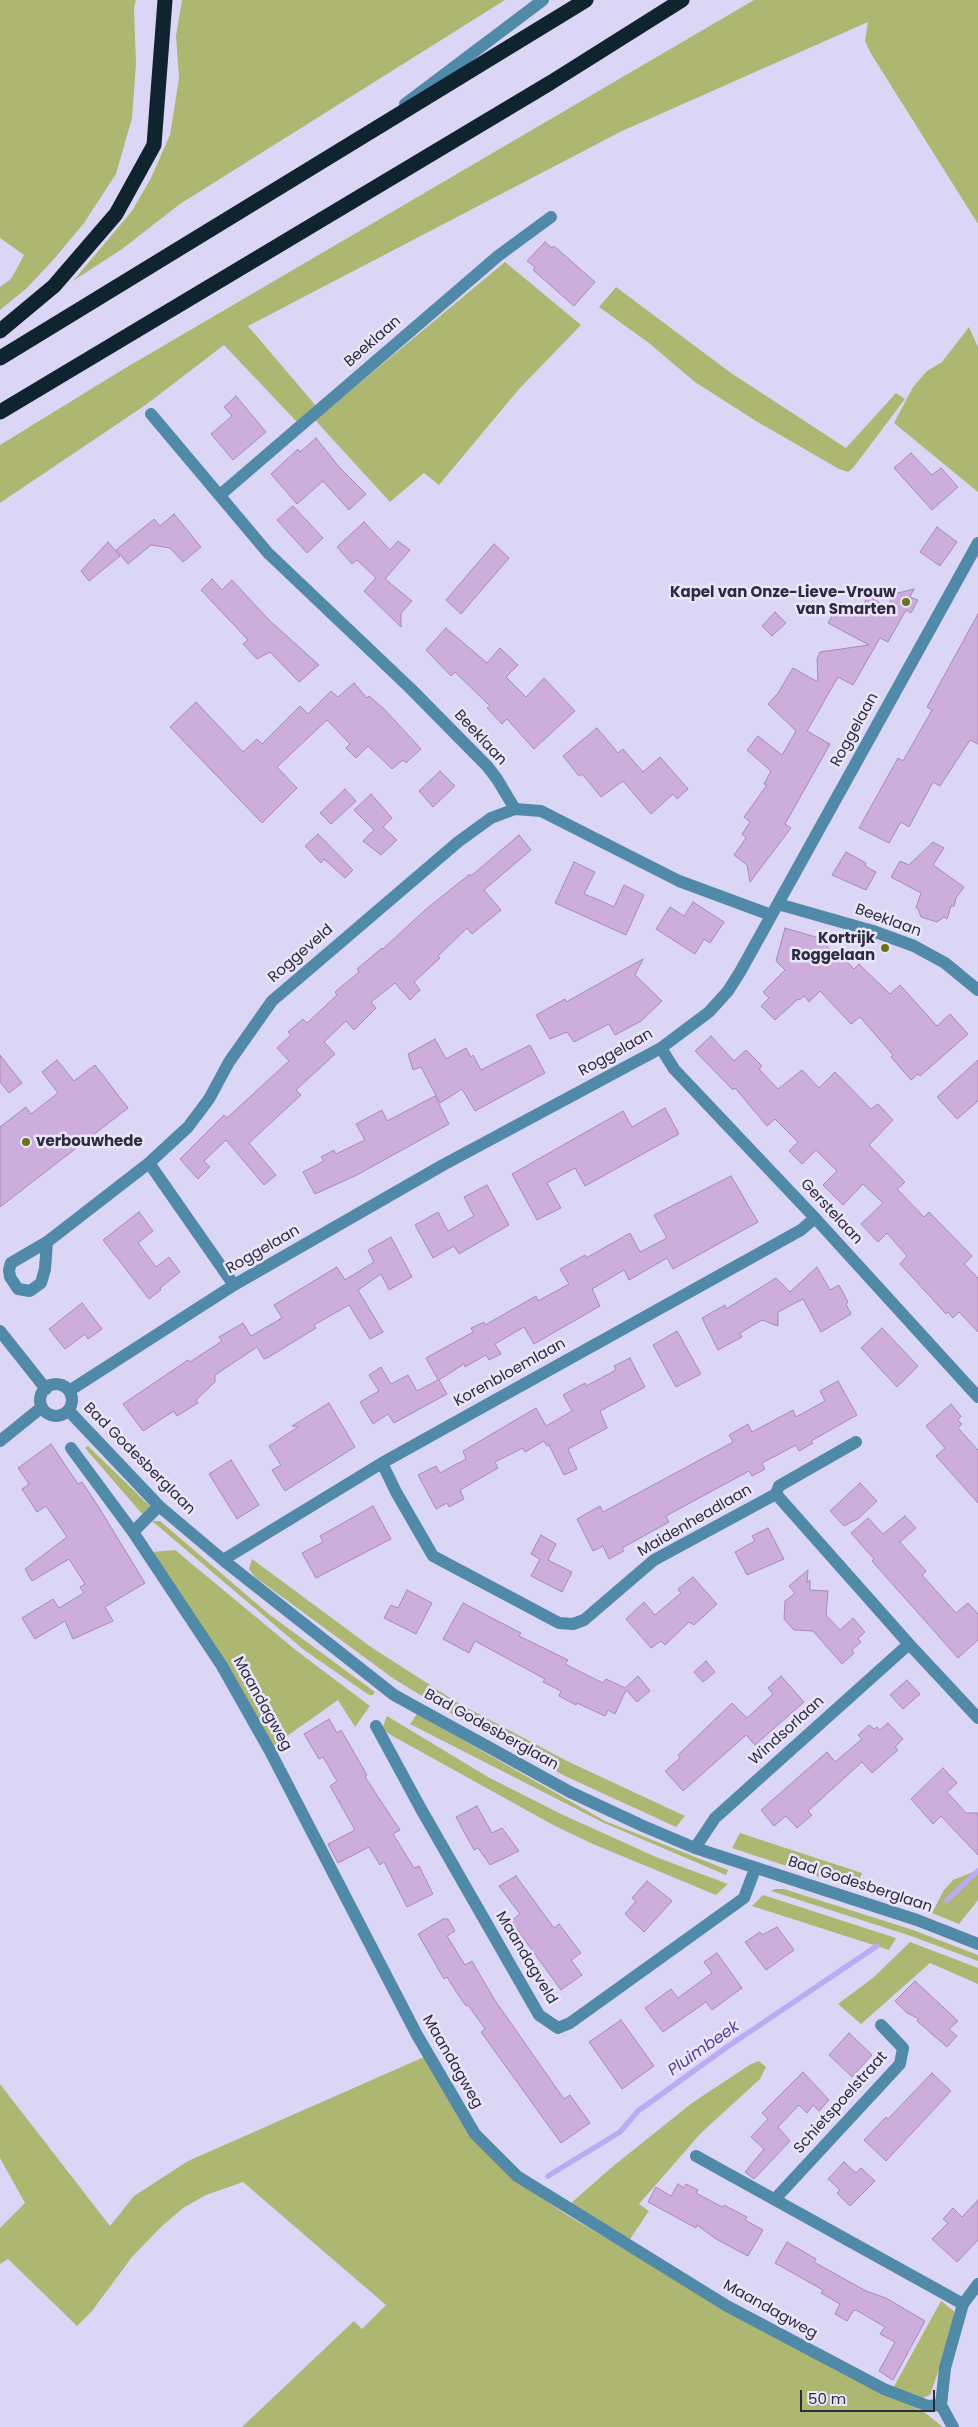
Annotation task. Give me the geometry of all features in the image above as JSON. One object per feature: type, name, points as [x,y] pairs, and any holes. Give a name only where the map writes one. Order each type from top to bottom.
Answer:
[{"type":"highway","points":[[0,331],[54,286],[116,214],[154,145],[165,0]]},
{"type":"highway","points":[[0,358],[586,0]]},
{"type":"highway","points":[[0,412],[542,88],[682,0]]},
{"type":"street","points":[[353,143],[542,0]]},
{"type":"street","name":"Beeklaan","points":[[220,495],[498,256],[551,217]]},
{"type":"street","name":"Beeklaan","points":[[151,414],[268,553],[410,688],[486,766],[497,778],[515,809]]},
{"type":"street","name":"Roggelaan","points":[[69,1391],[234,1285],[442,1165],[661,1048],[709,1012],[728,991],[778,904],[978,543]]},
{"type":"street","points":[[515,809],[541,811],[679,880],[771,915]]},
{"type":"street","name":"Roggeveld","points":[[47,1242],[149,1163],[188,1126],[209,1099],[229,1062],[272,1001],[458,842],[491,818],[515,809]]},
{"type":"street","name":"Beeklaan","points":[[778,904],[873,931],[914,946],[945,963],[978,990]]},
{"type":"street","name":"Gerstelaan","points":[[661,1048],[674,1069],[815,1218],[978,1397]]},
{"type":"street","points":[[149,1163],[234,1285]]},
{"type":"street","name":"Korenbloemlaan","points":[[223,1560],[382,1463],[801,1230],[815,1218]]},
{"type":"street","points":[[0,1331],[46,1389]]},
{"type":"street","points":[[55,1384],[61,1385],[69,1391],[72,1398],[68,1410],[54,1415],[42,1408],[40,1397],[46,1389],[55,1384]]},
{"type":"street","points":[[0,1440],[42,1408]]},
{"type":"street","name":"Bad Godesberglaan","points":[[68,1410],[159,1506],[223,1560],[394,1695],[570,1792],[695,1848],[917,1920],[978,1944]]},
{"type":"street","name":"Maidenheadlaan","points":[[382,1463],[396,1492],[434,1556],[559,1623],[573,1624],[584,1620],[654,1560],[776,1494],[779,1486],[856,1442]]},
{"type":"street","name":"Maandagweg","points":[[71,1448],[133,1532],[222,1666],[270,1751],[417,2036],[475,2134],[517,2176],[726,2306],[893,2393],[928,2406],[940,2405]]},
{"type":"street","points":[[776,1494],[909,1644],[978,1718]]},
{"type":"street","points":[[133,1532],[159,1506]]},
{"type":"street","name":"Windsorlaan","points":[[695,1848],[715,1818],[909,1644]]},
{"type":"street","name":"Maandagveld","points":[[376,1726],[420,1809],[539,2014],[558,2028],[570,2023],[744,1898],[755,1868]]},
{"type":"street","name":"Schietspoelstraat","points":[[775,2200],[900,2064],[903,2048],[881,2025]]},
{"type":"street","points":[[696,2156],[964,2304]]},
{"type":"street","points":[[953,2427],[940,2405],[944,2368],[964,2304],[978,2284]]},
{"type":"green space","points":[[0,0],[136,0],[134,8],[136,63],[132,118],[116,174],[84,223],[54,259],[27,288],[0,310],[0,287],[11,279],[24,255],[0,238]]},
{"type":"green space","points":[[182,0],[505,0],[180,204],[122,249],[73,281],[132,211],[151,178],[170,135],[179,78],[176,36]]},
{"type":"green space","points":[[754,0],[978,0],[978,224],[870,52],[865,41],[868,22],[622,131],[248,326],[316,406],[297,422],[224,345],[147,404],[0,503],[0,445],[122,370]]},
{"type":"green space","points":[[505,262],[581,325],[519,389],[439,485],[424,473],[390,502],[315,420]]},
{"type":"green space","points":[[616,287],[731,373],[846,448],[896,393],[905,399],[853,468],[848,472],[839,469],[756,421],[695,382],[649,343],[599,307]]},
{"type":"green space","points":[[969,327],[978,347],[978,492],[894,423],[913,387],[927,371],[942,362]]},
{"type":"green space","points":[[88,1446],[153,1509],[143,1515],[85,1448]]},
{"type":"green space","points":[[152,1521],[160,1521],[270,1615],[375,1692],[373,1695],[369,1695],[304,1650]]},
{"type":"green space","points":[[175,1550],[297,1651],[370,1706],[355,1727],[338,1700],[273,1746],[152,1552]]},
{"type":"green space","points":[[252,1559],[371,1647],[458,1703],[567,1761],[685,1816],[676,1827],[565,1776],[455,1716],[394,1679],[255,1577],[249,1569]]},
{"type":"green space","points":[[417,1714],[605,1821],[728,1870],[726,1875],[604,1823],[410,1724]]},
{"type":"green space","points":[[387,1716],[488,1777],[561,1814],[656,1857],[728,1884],[716,1895],[593,1844],[555,1826],[389,1734],[382,1729]]},
{"type":"green space","points":[[740,1833],[862,1873],[856,1889],[732,1848]]},
{"type":"green space","points":[[978,1870],[978,1900],[959,1924],[932,1913],[944,1890],[953,1880]]},
{"type":"green space","points":[[784,1889],[913,1930],[978,1955],[978,1961],[911,1936],[771,1891]]},
{"type":"green space","points":[[763,1895],[896,1938],[889,1950],[752,1906]]},
{"type":"green space","points":[[910,1942],[978,1968],[978,1984],[930,1963],[861,2024],[838,2004],[874,1977]]},
{"type":"green space","points":[[424,2057],[509,2176],[567,2215],[727,2310],[924,2412],[943,2427],[242,2427],[354,2321],[362,2329],[386,2305],[243,2182],[206,2195],[183,2208],[161,2227],[132,2257],[92,2311],[77,2326],[8,2259],[0,2264],[0,2228],[25,2203],[0,2158],[0,2084],[110,2226],[134,2196],[188,2161]]},
{"type":"green space","points":[[759,2061],[766,2067],[760,2079],[701,2133],[639,2204],[649,2211],[628,2242],[569,2205],[612,2167],[692,2103],[751,2064]]},
{"type":"green space","points":[[941,2301],[954,2311],[955,2324],[930,2395],[923,2398],[892,2390]]},
{"type":"building","points":[[545,242],[552,248],[554,246],[595,282],[574,306],[533,270],[535,267],[527,261]]},
{"type":"building","points":[[236,396],[266,432],[233,460],[211,434],[232,416],[224,407]]},
{"type":"building","points":[[316,438],[340,468],[366,494],[349,510],[323,481],[297,504],[271,474],[298,449],[300,452]]},
{"type":"building","points":[[911,453],[932,475],[941,468],[958,487],[932,510],[894,468]]},
{"type":"building","points":[[293,506],[323,538],[307,553],[277,520]]},
{"type":"building","points":[[174,514],[201,547],[183,562],[170,548],[151,545],[128,564],[116,550],[154,519],[160,526]]},
{"type":"building","points":[[364,522],[390,550],[398,541],[410,550],[385,579],[412,601],[401,613],[401,627],[364,591],[376,578],[357,560],[352,564],[337,547]]},
{"type":"building","points":[[937,527],[957,542],[940,566],[920,552]]},
{"type":"building","points":[[108,542],[120,556],[89,581],[81,571]]},
{"type":"building","points":[[494,544],[509,558],[461,614],[446,600]]},
{"type":"building","points":[[212,579],[222,590],[232,580],[269,620],[319,665],[299,682],[270,652],[257,659],[243,644],[248,640],[201,590]]},
{"type":"building","points":[[914,589],[910,597],[918,600],[911,613],[906,610],[888,642],[880,638],[853,685],[838,677],[807,731],[830,744],[785,824],[791,828],[750,882],[747,865],[734,855],[746,838],[742,834],[750,822],[744,817],[767,785],[764,784],[771,771],[747,750],[758,736],[782,755],[796,731],[768,704],[778,693],[793,668],[818,682],[817,659],[820,652],[869,645],[828,623],[840,602],[859,612],[868,596],[887,607],[894,594]]},
{"type":"building","points":[[775,612],[786,623],[772,636],[762,626]]},
{"type":"building","points":[[978,614],[978,744],[970,740],[940,786],[933,782],[909,827],[901,822],[889,843],[859,828],[898,758],[903,761],[932,710],[927,707]]},
{"type":"building","points":[[446,628],[487,663],[500,648],[518,665],[506,677],[526,697],[544,678],[575,711],[534,749],[507,719],[502,724],[487,708],[490,706],[455,672],[451,676],[426,650]]},
{"type":"building","points":[[354,683],[367,698],[369,696],[385,710],[421,749],[406,763],[403,760],[392,769],[368,746],[356,758],[346,748],[350,744],[327,720],[277,767],[297,788],[262,823],[170,727],[196,702],[243,752],[257,739],[262,744],[300,706],[308,714],[331,691],[338,697]]},
{"type":"building","points":[[597,728],[618,753],[623,749],[643,772],[660,757],[688,789],[677,799],[673,794],[651,814],[623,781],[601,797],[582,774],[579,776],[563,756]]},
{"type":"building","points":[[440,771],[455,786],[433,807],[419,791]]},
{"type":"building","points":[[345,789],[356,801],[331,824],[320,813]]},
{"type":"building","points":[[371,794],[392,818],[383,827],[397,840],[381,855],[363,841],[374,830],[354,810]]},
{"type":"building","points":[[318,834],[353,870],[345,878],[324,859],[321,863],[305,846]]},
{"type":"building","points":[[519,835],[531,850],[484,890],[501,910],[472,934],[467,928],[438,956],[440,958],[414,982],[420,990],[410,1000],[395,983],[371,1002],[376,1008],[354,1030],[346,1021],[324,1042],[335,1054],[296,1090],[301,1095],[249,1143],[276,1175],[264,1185],[226,1140],[204,1161],[210,1167],[198,1179],[180,1159],[224,1115],[227,1118],[289,1061],[277,1048],[291,1035],[288,1032],[303,1019],[307,1023],[337,995],[335,992],[359,972],[357,969],[383,949],[425,910],[470,874],[471,876]]},
{"type":"building","points":[[933,842],[944,848],[933,865],[964,887],[956,898],[954,906],[951,906],[947,919],[944,917],[937,922],[921,917],[916,908],[921,893],[891,877],[900,861],[909,865]]},
{"type":"building","points":[[846,852],[866,863],[865,866],[876,872],[866,890],[832,875]]},
{"type":"building","points":[[574,862],[595,872],[584,894],[614,907],[624,885],[644,895],[626,935],[555,903]]},
{"type":"building","points":[[693,902],[724,922],[710,943],[704,939],[695,954],[656,929],[670,907],[684,916]]},
{"type":"building","points":[[785,928],[819,938],[843,963],[845,960],[854,969],[859,964],[890,994],[900,985],[937,1026],[950,1014],[968,1034],[920,1076],[918,1074],[911,1080],[891,1057],[893,1055],[860,1017],[851,1024],[820,991],[809,1002],[804,996],[798,999],[775,1020],[761,1006],[769,998],[763,992],[785,970],[776,961]]},
{"type":"building","points":[[643,959],[635,975],[662,1001],[641,1021],[615,1035],[609,1024],[574,1042],[567,1032],[550,1039],[536,1015],[565,999],[566,1002]]},
{"type":"building","points":[[711,1036],[734,1061],[746,1050],[762,1066],[759,1069],[778,1089],[802,1070],[819,1088],[835,1072],[871,1109],[878,1104],[893,1120],[869,1145],[905,1182],[897,1189],[924,1217],[929,1212],[972,1256],[964,1264],[978,1278],[978,1332],[959,1312],[953,1318],[948,1312],[946,1314],[900,1264],[907,1256],[887,1233],[878,1242],[861,1224],[883,1203],[863,1184],[843,1205],[823,1185],[837,1171],[816,1150],[802,1164],[789,1151],[798,1142],[775,1119],[767,1126],[735,1088],[733,1090],[695,1051]]},
{"type":"building","points":[[435,1039],[446,1059],[466,1048],[471,1057],[473,1055],[481,1070],[530,1045],[545,1073],[475,1111],[462,1089],[440,1103],[421,1067],[413,1070],[408,1054]]},
{"type":"building","points":[[0,1055],[22,1083],[9,1093],[0,1082]]},
{"type":"building","points":[[57,1060],[74,1081],[95,1065],[128,1108],[0,1207],[0,1127],[26,1107],[31,1114],[58,1093],[42,1072]]},
{"type":"building","points":[[978,1060],[978,1101],[957,1119],[937,1097]]},
{"type":"building","points":[[435,1096],[449,1124],[357,1175],[315,1194],[303,1172],[324,1161],[321,1157],[334,1150],[336,1154],[365,1140],[356,1124],[382,1110],[387,1121]]},
{"type":"building","points":[[665,1108],[679,1134],[585,1186],[575,1168],[547,1183],[561,1208],[537,1220],[512,1174],[623,1111],[632,1127]]},
{"type":"building","points":[[731,1176],[758,1222],[673,1269],[667,1258],[629,1280],[624,1270],[592,1289],[600,1306],[534,1344],[524,1327],[495,1344],[501,1354],[489,1360],[486,1355],[465,1367],[464,1364],[439,1380],[447,1394],[394,1423],[388,1414],[373,1424],[360,1402],[379,1391],[369,1375],[381,1367],[391,1384],[408,1375],[417,1391],[438,1380],[426,1358],[473,1332],[471,1328],[484,1322],[485,1325],[536,1296],[538,1301],[569,1284],[560,1269],[585,1255],[586,1258],[630,1233],[640,1252],[667,1238],[654,1215]]},
{"type":"building","points":[[487,1185],[509,1225],[459,1254],[454,1246],[433,1258],[415,1225],[438,1212],[448,1231],[474,1216],[464,1197]]},
{"type":"building","points":[[139,1212],[153,1231],[138,1243],[156,1267],[169,1257],[180,1272],[149,1299],[103,1240]]},
{"type":"building","points":[[391,1237],[412,1277],[389,1290],[381,1274],[358,1290],[383,1332],[370,1339],[349,1305],[314,1325],[316,1328],[269,1357],[264,1359],[257,1347],[215,1375],[215,1382],[196,1400],[198,1403],[177,1416],[174,1411],[143,1431],[123,1404],[188,1360],[190,1362],[222,1341],[219,1337],[243,1323],[251,1336],[282,1318],[274,1305],[337,1267],[345,1280],[374,1262],[368,1250]]},
{"type":"building","points":[[817,1267],[830,1290],[839,1285],[848,1302],[846,1304],[851,1314],[821,1332],[803,1299],[778,1312],[778,1326],[762,1320],[740,1333],[742,1337],[718,1350],[702,1318],[725,1305],[726,1309],[776,1278],[790,1292]]},
{"type":"building","points":[[82,1303],[102,1329],[88,1339],[85,1334],[65,1349],[49,1329]]},
{"type":"building","points":[[882,1328],[918,1366],[897,1387],[861,1348]]},
{"type":"building","points":[[677,1331],[701,1374],[676,1387],[653,1345]]},
{"type":"building","points":[[630,1358],[645,1387],[600,1411],[607,1428],[568,1449],[577,1469],[564,1475],[549,1445],[547,1446],[544,1441],[525,1452],[523,1448],[495,1462],[498,1468],[460,1490],[464,1499],[449,1507],[447,1503],[436,1509],[418,1475],[436,1466],[440,1473],[466,1459],[463,1451],[536,1408],[546,1426],[572,1411],[563,1395],[585,1383],[586,1386],[616,1370],[614,1366]]},
{"type":"building","points":[[838,1381],[857,1415],[811,1441],[813,1443],[799,1451],[796,1445],[762,1463],[765,1469],[752,1476],[749,1471],[666,1516],[669,1522],[622,1548],[624,1551],[609,1559],[603,1546],[593,1551],[577,1519],[600,1506],[603,1512],[733,1442],[729,1435],[748,1424],[752,1432],[793,1410],[796,1417],[825,1401],[820,1391]]},
{"type":"building","points":[[329,1403],[355,1447],[285,1491],[272,1470],[281,1465],[269,1446],[298,1427],[292,1426]]},
{"type":"building","points":[[951,1404],[961,1416],[958,1420],[962,1424],[958,1428],[978,1450],[978,1503],[936,1456],[945,1448],[926,1426]]},
{"type":"building","points":[[51,1444],[78,1484],[82,1482],[145,1583],[105,1607],[113,1621],[73,1639],[65,1621],[35,1639],[22,1618],[53,1599],[59,1608],[84,1593],[80,1587],[85,1584],[69,1559],[32,1581],[25,1569],[67,1537],[46,1506],[37,1512],[22,1489],[29,1484],[18,1468]]},
{"type":"building","points":[[231,1460],[259,1505],[237,1519],[209,1474]]},
{"type":"building","points":[[860,1483],[877,1501],[859,1518],[844,1526],[830,1511]]},
{"type":"building","points":[[373,1506],[391,1539],[316,1578],[302,1553],[323,1542],[320,1536]]},
{"type":"building","points":[[905,1516],[916,1528],[900,1542],[926,1571],[922,1575],[956,1613],[968,1603],[978,1614],[978,1640],[958,1658],[872,1561],[874,1559],[851,1533],[868,1518],[883,1534]]},
{"type":"building","points":[[768,1528],[784,1559],[747,1575],[735,1552],[755,1541],[752,1536]]},
{"type":"building","points":[[541,1535],[556,1544],[548,1560],[572,1572],[562,1592],[531,1576],[540,1559],[531,1554]]},
{"type":"building","points":[[808,1570],[807,1583],[810,1580],[810,1590],[828,1591],[826,1615],[840,1630],[853,1618],[865,1632],[858,1639],[861,1642],[852,1650],[854,1653],[842,1664],[813,1631],[794,1630],[784,1619],[785,1601],[795,1593],[789,1586]]},
{"type":"building","points":[[693,1577],[717,1604],[694,1625],[689,1622],[665,1645],[661,1641],[651,1648],[626,1619],[644,1602],[655,1615],[681,1593],[678,1589]]},
{"type":"building","points":[[407,1590],[432,1603],[416,1634],[384,1618],[391,1605],[398,1608]]},
{"type":"building","points":[[463,1603],[521,1633],[519,1636],[568,1660],[565,1664],[603,1683],[606,1679],[625,1688],[638,1676],[650,1691],[637,1702],[626,1690],[615,1714],[608,1710],[605,1716],[577,1703],[576,1705],[559,1696],[561,1691],[543,1682],[545,1679],[475,1641],[469,1653],[443,1639]]},
{"type":"building","points":[[706,1661],[715,1672],[703,1682],[694,1672]]},
{"type":"building","points":[[781,1676],[804,1702],[755,1745],[746,1735],[683,1791],[665,1771],[680,1758],[678,1755],[732,1703],[747,1718],[773,1694],[768,1688]]},
{"type":"building","points":[[907,1680],[920,1694],[903,1709],[890,1695]]},
{"type":"building","points":[[329,1719],[337,1733],[341,1730],[367,1775],[365,1777],[400,1830],[393,1834],[414,1868],[419,1866],[433,1894],[407,1907],[384,1862],[380,1865],[369,1847],[338,1863],[328,1844],[355,1830],[330,1786],[337,1781],[323,1757],[319,1759],[304,1734]]},
{"type":"building","points":[[888,1723],[903,1739],[895,1747],[898,1750],[872,1773],[862,1762],[808,1811],[812,1815],[797,1828],[786,1816],[774,1826],[761,1810],[827,1752],[835,1762],[862,1739],[858,1735],[869,1725],[874,1729],[877,1727],[880,1730]]},
{"type":"building","points":[[943,1768],[957,1783],[947,1792],[966,1813],[978,1813],[978,1855],[941,1816],[933,1824],[911,1799]]},
{"type":"building","points":[[477,1806],[492,1833],[502,1828],[519,1851],[490,1865],[478,1848],[474,1850],[456,1817]]},
{"type":"building","points":[[516,1876],[554,1928],[559,1924],[581,1953],[571,1960],[582,1975],[561,1990],[511,1921],[520,1914],[499,1886]]},
{"type":"building","points":[[647,1881],[672,1901],[644,1932],[625,1914],[636,1901],[632,1898]]},
{"type":"building","points":[[443,1919],[448,1919],[455,1931],[447,1936],[465,1965],[472,1961],[494,1999],[564,2099],[570,2095],[590,2123],[561,2143],[481,2032],[485,2029],[468,2005],[466,2006],[447,1977],[444,1979],[418,1934]]},
{"type":"building","points":[[777,1927],[794,1950],[766,1970],[745,1942],[760,1932],[762,1935]]},
{"type":"building","points":[[717,1953],[742,1988],[712,2010],[706,2002],[663,2032],[645,2008],[671,1989],[678,1998],[712,1973],[704,1962]]},
{"type":"building","points":[[915,1981],[958,2021],[949,2029],[957,2036],[947,2047],[917,2021],[919,2019],[907,2013],[895,2001]]},
{"type":"building","points":[[621,2020],[654,2066],[622,2089],[589,2042]]},
{"type":"building","points":[[849,2033],[872,2055],[852,2077],[829,2055]]},
{"type":"building","points":[[803,2072],[829,2100],[819,2111],[813,2105],[807,2113],[799,2105],[778,2127],[790,2141],[754,2179],[745,2172],[764,2149],[751,2137],[768,2119],[762,2113]]},
{"type":"building","points":[[932,2073],[951,2091],[886,2161],[864,2140],[886,2117],[888,2119]]},
{"type":"building","points":[[844,2162],[856,2173],[861,2168],[875,2181],[850,2206],[837,2193],[840,2190],[828,2179]]},
{"type":"building","points":[[678,2184],[684,2188],[686,2184],[698,2190],[696,2193],[722,2207],[724,2205],[747,2217],[745,2220],[763,2230],[748,2256],[716,2239],[697,2225],[696,2228],[648,2202],[656,2187],[671,2196]]},
{"type":"building","points":[[978,2200],[978,2240],[957,2262],[932,2239],[948,2223],[943,2219],[953,2208],[962,2217]]},
{"type":"building","points":[[787,2242],[816,2259],[814,2262],[866,2291],[886,2298],[925,2321],[893,2380],[879,2371],[895,2342],[880,2334],[885,2327],[856,2310],[853,2311],[847,2321],[835,2314],[840,2304],[821,2293],[823,2290],[775,2263]]},
{"type":"waterway","name":"Pluimbeek","points":[[947,1900],[978,1871]]},
{"type":"waterway","name":"Pluimbeek","points":[[548,2176],[620,2132],[638,2111],[727,2047],[877,1946]]},
{"type":"place","name":"Kapel van Onze-Lieve-Vrouw van Smarten","points":[[906,602]]},
{"type":"place","name":"Kortrijk Roggelaan","points":[[885,948]]},
{"type":"place","name":"verbouwhede","points":[[26,1142]]}]
